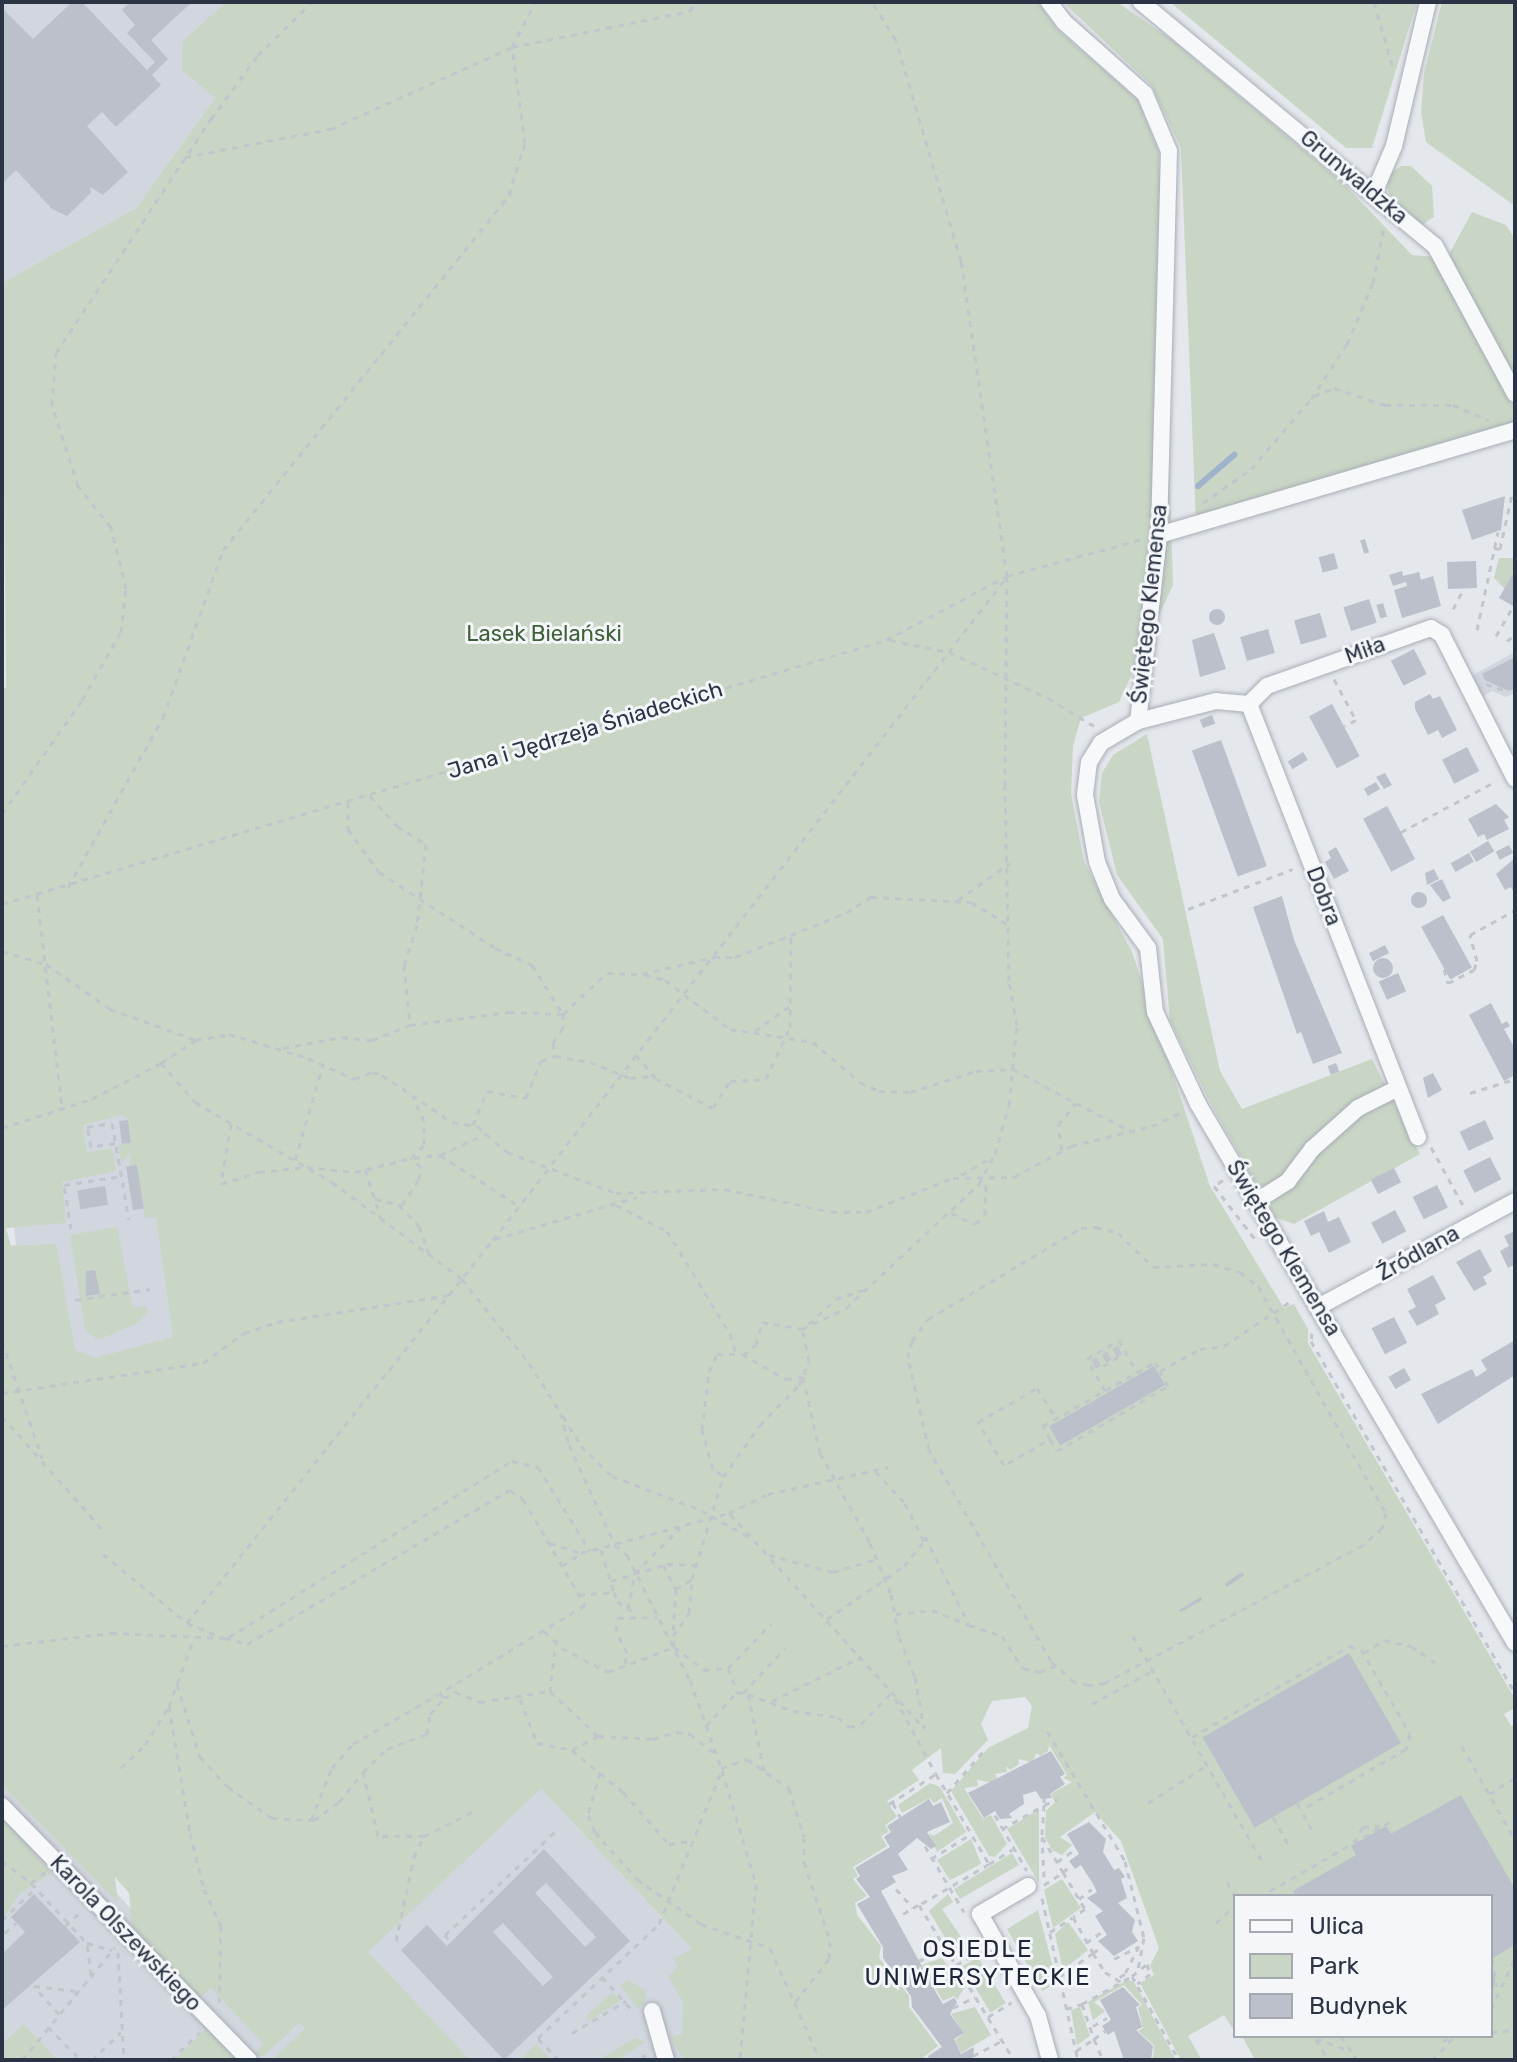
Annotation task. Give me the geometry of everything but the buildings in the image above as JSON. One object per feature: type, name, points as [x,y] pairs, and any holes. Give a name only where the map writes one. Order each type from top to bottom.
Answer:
[{"type":"street","name":"Świętego Klemensa","points":[[1049,2],[1064,22],[1145,94],[1169,151],[1159,535],[1138,721],[1112,733],[1092,755],[1086,777],[1087,809],[1101,875],[1148,948],[1155,1012],[1198,1104],[1320,1306],[1515,1643]]},
{"type":"street","name":"Grunwaldzka","points":[[1141,2],[1435,246],[1515,394]]},
{"type":"street","points":[[1374,193],[1394,146],[1428,2]]},
{"type":"street","points":[[1159,535],[1515,430]]},
{"type":"street","name":"Miła","points":[[1249,704],[1267,686],[1421,630],[1442,635],[1509,778]]},
{"type":"street","points":[[1138,721],[1216,701],[1249,704]]},
{"type":"street","name":"Dobra","points":[[1249,704],[1398,1088],[1422,1138]]},
{"type":"street","points":[[1255,1202],[1288,1181],[1312,1149],[1358,1108],[1398,1088]]},
{"type":"street","name":"Źródlana","points":[[1320,1306],[1515,1201]]},
{"type":"street","name":"Karola Olszewskiego","points":[[2,1806],[93,1900],[119,1936],[249,2060]]},
{"type":"street","points":[[1038,1888],[980,1914],[1026,1993],[1050,2060]]},
{"type":"street","points":[[645,2015],[666,2060]]},
{"type":"path","points":[[2,814],[82,700],[121,632],[126,589],[111,527],[78,486],[52,405],[56,353],[185,157],[258,55],[312,2]]},
{"type":"path","points":[[68,887],[163,718],[223,550],[509,195],[525,143],[512,47],[535,2]]},
{"type":"path","points":[[185,157],[331,129],[512,47],[690,11],[696,2]]},
{"type":"path","points":[[872,2],[896,40],[961,261],[1007,576],[1005,786],[1010,863],[1009,981],[1017,1025],[1013,1069],[996,1153],[986,1179],[985,1215],[975,1224],[950,1213]]},
{"type":"path","points":[[1374,2],[1395,73]]},
{"type":"path","points":[[1194,510],[1251,469],[1311,399],[1347,344],[1373,283],[1384,241],[1384,219],[1374,193]]},
{"type":"path","points":[[1311,399],[1324,388],[1334,388],[1385,405],[1453,405],[1492,421]]},
{"type":"path","points":[[1494,548],[1500,549],[1512,494]]},
{"type":"path","points":[[1477,630],[1498,532]]},
{"type":"path","name":"Jana i Jędrzeja Śniadeckich","points":[[2,904],[68,887],[886,640],[1007,576],[1159,535]]},
{"type":"path","points":[[187,1623],[450,1295],[1007,576]]},
{"type":"path","points":[[1453,609],[1464,588]]},
{"type":"path","points":[[1496,636],[1513,606]]},
{"type":"path","points":[[1507,641],[1515,635]]},
{"type":"path","points":[[886,640],[949,652],[1008,680],[1083,722],[1105,728]]},
{"type":"path","points":[[1315,668],[1322,680],[1333,677],[1356,720],[1344,726]]},
{"type":"path","points":[[1481,677],[1507,691]]},
{"type":"path","points":[[1401,832],[1509,778]]},
{"type":"path","points":[[370,796],[397,826],[426,844],[421,899],[404,965],[410,1025]]},
{"type":"path","points":[[348,802],[348,829],[379,872],[495,948],[532,965],[563,1014],[563,1028],[553,1043],[555,1056]]},
{"type":"path","points":[[958,900],[1010,863]]},
{"type":"path","points":[[1188,909],[1301,866]]},
{"type":"path","points":[[37,895],[62,1109]]},
{"type":"path","points":[[642,974],[714,957],[735,957],[846,913],[871,897],[958,900],[986,907],[1010,926]]},
{"type":"path","points":[[1444,969],[1448,983],[1474,970],[1470,935],[1515,910]]},
{"type":"path","points":[[473,1125],[487,1091],[526,1098],[541,1061],[555,1056],[619,1074],[652,1076],[713,1108],[730,1081],[769,1076],[784,1041],[794,1003],[788,970],[791,935]]},
{"type":"path","points":[[2,951],[46,964],[110,1009],[196,1040]]},
{"type":"path","points":[[280,1049],[342,1037],[372,1040],[410,1025],[509,1012],[563,1014],[607,973],[642,974],[665,980],[717,1023],[784,1041],[813,1042],[879,1091],[910,1092],[976,1071],[1013,1069],[1130,1130]]},
{"type":"path","points":[[752,1033],[794,1003]]},
{"type":"path","points":[[2,1128],[62,1109],[161,1063],[196,1040],[229,1034],[280,1049],[354,1079],[372,1072],[382,1075],[459,1126],[473,1125],[507,1152],[616,1193],[641,1196],[724,1189],[805,1209],[853,1213],[953,1178],[996,1153]]},
{"type":"path","points":[[636,1053],[652,1076]]},
{"type":"path","points":[[161,1063],[195,1102],[307,1167],[462,1279],[529,1363],[581,1446],[612,1476],[755,1541]]},
{"type":"path","points":[[295,1160],[323,1065]]},
{"type":"path","points":[[1470,1093],[1515,1079]]},
{"type":"path","points":[[411,1158],[424,1145],[424,1121],[413,1097]]},
{"type":"path","points":[[1062,1150],[1058,1125],[1076,1103]]},
{"type":"path","points":[[953,1178],[986,1179],[1021,1174],[1062,1150],[1130,1130],[1198,1104]]},
{"type":"path","points":[[115,1143],[91,1147],[87,1127],[112,1123],[129,1220]]},
{"type":"path","points":[[232,1123],[221,1184],[259,1172],[307,1167],[365,1169],[440,1155],[485,1134]]},
{"type":"path","points":[[1422,1138],[1473,1223]]},
{"type":"path","points":[[440,1155],[519,1206]]},
{"type":"path","points":[[399,1205],[419,1179],[421,1167],[411,1158]]},
{"type":"path","points":[[365,1169],[381,1219]]},
{"type":"path","points":[[1237,1171],[1214,1186],[1262,1249]]},
{"type":"path","points":[[71,1229],[64,1185],[121,1176]]},
{"type":"path","points":[[743,1355],[756,1345],[762,1322],[802,1329],[846,1308],[986,1179]]},
{"type":"path","points":[[493,1240],[641,1196]]},
{"type":"path","points":[[375,1199],[399,1205],[419,1226],[429,1255]]},
{"type":"path","points":[[616,1205],[667,1231],[730,1334],[736,1354]]},
{"type":"path","points":[[1089,1227],[1118,1233],[1153,1267],[1206,1263],[1234,1269],[1258,1286],[1274,1312],[1384,1504],[1385,1521],[1363,1545],[1147,1660],[1096,1685],[1074,1682],[1055,1666],[925,1440],[909,1370],[917,1333],[935,1314],[1089,1227]]},
{"type":"path","points":[[1286,1286],[1300,1308]]},
{"type":"path","points":[[802,1329],[836,1299],[866,1288]]},
{"type":"path","points":[[75,1300],[150,1289]]},
{"type":"path","points":[[2,1393],[203,1363],[244,1333],[277,1322],[450,1295]]},
{"type":"path","points":[[1160,1371],[1200,1349],[1224,1346],[1294,1298]]},
{"type":"path","points":[[1312,1328],[1311,1341],[1515,1693]]},
{"type":"path","points":[[673,1636],[689,1613],[692,1579],[723,1477],[803,1377],[809,1361],[802,1329]]},
{"type":"path","points":[[1114,1352],[1119,1340],[1137,1372]]},
{"type":"path","points":[[2,1341],[43,1460]]},
{"type":"path","points":[[1121,1350],[1094,1365],[1099,1360],[1114,1352],[1121,1350]]},
{"type":"path","points":[[723,1477],[713,1469],[702,1430],[709,1372],[717,1354],[743,1355],[786,1379],[803,1377]]},
{"type":"path","points":[[1099,1360],[1087,1359],[1105,1391]]},
{"type":"path","points":[[1155,1362],[1160,1371],[1168,1386],[1057,1451],[1043,1426],[1155,1362]]},
{"type":"path","points":[[729,1513],[924,1728],[915,1677],[884,1578],[877,1559],[820,1453],[803,1377]]},
{"type":"path","points":[[1050,1439],[1006,1464],[978,1422],[1037,1388],[1056,1419]]},
{"type":"path","points":[[561,1413],[569,1445],[615,1545],[635,1573],[674,1647],[722,1769],[756,1884],[740,2060]]},
{"type":"path","points":[[2,1416],[102,1529]]},
{"type":"path","points":[[2,1646],[111,1633],[225,1638],[512,1461],[538,1467],[590,1551]]},
{"type":"path","points":[[562,1566],[581,1553],[729,1513],[768,1494],[837,1481],[888,1467]]},
{"type":"path","points":[[874,1471],[904,1502],[969,1625]]},
{"type":"path","points":[[103,1554],[187,1623],[247,1644],[510,1490],[523,1499],[585,1605],[353,1744],[332,1768],[311,1820]]},
{"type":"path","points":[[628,1609],[635,1573],[683,1525]]},
{"type":"path","points":[[827,1619],[904,1566],[924,1541],[923,1533]]},
{"type":"path","points":[[549,1543],[581,1553]]},
{"type":"path","points":[[601,1548],[614,1592],[628,1609],[640,1615]]},
{"type":"path","points":[[769,1555],[833,1572],[877,1559]]},
{"type":"path","points":[[611,1581],[663,1565],[697,1565]]},
{"type":"path","points":[[663,1565],[676,1589],[674,1647],[704,1670],[728,1668],[771,1624]]},
{"type":"path","points":[[676,1589],[692,1579]]},
{"type":"path","points":[[579,1595],[614,1592]]},
{"type":"path","points":[[894,1614],[932,1610],[1002,1636],[1023,1668],[1039,1672],[1055,1666]]},
{"type":"path","points":[[625,1664],[627,1653],[616,1631],[618,1618],[640,1615],[658,1617]]},
{"type":"path","points":[[544,1631],[556,1639],[562,1648],[608,1672],[674,1647]]},
{"type":"path","points":[[1133,1636],[1262,1861]]},
{"type":"path","points":[[121,1768],[145,1745],[169,1706],[195,1637]]},
{"type":"path","points":[[550,1691],[556,1639]]},
{"type":"path","points":[[1363,1653],[1384,1640],[1411,1646],[1435,1662]]},
{"type":"path","points":[[1192,1737],[1349,1646],[1363,1653],[1410,1734],[1406,1749],[1301,1810]]},
{"type":"path","points":[[746,1694],[785,1648]]},
{"type":"path","points":[[768,1702],[783,1699],[861,1657]]},
{"type":"path","points":[[728,1668],[737,1692]]},
{"type":"path","points":[[1092,1704],[1153,1670]]},
{"type":"path","points":[[177,1684],[200,1757],[228,1787],[272,1818],[311,1820],[339,1802],[387,1749],[427,1734],[430,1714],[444,1698],[455,1692],[480,1702],[520,1699],[550,1691]]},
{"type":"path","points":[[550,1691],[598,1736]]},
{"type":"path","points":[[737,1692],[838,1717],[849,1727],[861,1724],[891,1691]]},
{"type":"path","points":[[891,1691],[989,1864]]},
{"type":"path","points":[[706,1726],[737,1692]]},
{"type":"path","points":[[440,1693],[444,1698]]},
{"type":"path","points":[[746,1694],[764,1770]]},
{"type":"path","points":[[520,1699],[537,1743],[572,1750],[600,1772],[669,1844],[690,1841]]},
{"type":"path","points":[[169,1706],[190,1833],[204,1889],[221,1926],[216,2026],[171,2060]]},
{"type":"path","points":[[1047,1731],[1125,1861],[1144,1938],[1138,1968]]},
{"type":"path","points":[[572,1750],[598,1736],[653,1739],[676,1732],[690,1734],[717,1755]]},
{"type":"path","points":[[1462,1746],[1515,1840]]},
{"type":"path","points":[[947,1793],[986,1748]]},
{"type":"path","points":[[559,2060],[538,2038],[659,1924],[670,1903],[690,1841],[722,1769],[747,1759],[789,1788],[804,1837],[804,1862],[830,1941],[829,1959],[795,2002]]},
{"type":"path","points":[[1148,1803],[1209,1764]]},
{"type":"path","points":[[363,1772],[378,1836],[424,1836],[476,1810]]},
{"type":"path","points":[[600,1772],[588,1815],[595,1832],[637,1879],[701,1924],[770,1948],[820,2060]]},
{"type":"path","points":[[900,1817],[891,1803],[936,1774]]},
{"type":"path","points":[[1489,1794],[1515,1778]]},
{"type":"path","points":[[1038,1888],[1044,1797]]},
{"type":"path","points":[[1002,1829],[1058,1799]]},
{"type":"path","points":[[1297,1803],[1313,1832]]},
{"type":"path","points":[[995,1815],[1038,1888],[1078,2060]]},
{"type":"path","points":[[1002,1817],[1008,1825]]},
{"type":"path","points":[[1273,1817],[1289,1846]]},
{"type":"path","points":[[1270,1891],[1393,1820]]},
{"type":"path","points":[[1354,1843],[1363,1827],[1382,1826]]},
{"type":"path","points":[[448,1939],[445,1935],[558,1829]]},
{"type":"path","points":[[931,1859],[971,1834]]},
{"type":"path","points":[[396,1941],[414,1857],[424,1836]]},
{"type":"path","points":[[1042,1837],[1085,1909]]},
{"type":"path","points":[[925,1846],[963,1911],[980,1914]]},
{"type":"path","points":[[903,1914],[1014,1849]]},
{"type":"path","points":[[1057,1862],[1073,1851]]},
{"type":"path","points":[[2,1861],[31,1883],[87,1943],[112,1950]]},
{"type":"path","points":[[31,1883],[57,1862]]},
{"type":"path","points":[[1038,1888],[1072,1865]]},
{"type":"path","points":[[1227,1882],[1234,1894]]},
{"type":"path","points":[[2,1920],[36,1888]]},
{"type":"path","points":[[896,1889],[913,1908]]},
{"type":"path","points":[[1079,1899],[1092,1889]]},
{"type":"path","points":[[67,1925],[93,1900]]},
{"type":"path","points":[[1050,1932],[1091,1903]]},
{"type":"path","points":[[919,1905],[1014,2060]]},
{"type":"path","points":[[1216,1923],[1233,1907]]},
{"type":"path","points":[[1073,1917],[1093,1953],[1121,1982]]},
{"type":"path","points":[[2,1930],[5,1933],[16,1923]]},
{"type":"path","points":[[1086,1943],[1102,1932]]},
{"type":"path","points":[[22,2060],[112,1950],[119,1936]]},
{"type":"path","points":[[119,1936],[124,2060]]},
{"type":"path","points":[[956,1965],[996,1942]]},
{"type":"path","points":[[87,1943],[91,1975]]},
{"type":"path","points":[[1114,1959],[1139,1946],[1125,1974],[1116,1979]]},
{"type":"path","points":[[1059,1977],[1101,1947]]},
{"type":"path","points":[[918,1961],[946,1950]]},
{"type":"path","points":[[1493,2003],[1515,1958]]},
{"type":"path","points":[[1066,2009],[1082,2004],[1132,1976],[1145,1963],[1150,1974],[1137,1984]]},
{"type":"path","points":[[1493,1965],[1497,1991]]},
{"type":"path","points":[[1132,1976],[1179,2060]]},
{"type":"path","points":[[602,1977],[645,2015]]},
{"type":"path","points":[[59,2014],[34,1986],[78,1991]]},
{"type":"path","points":[[988,2017],[1026,1993]]},
{"type":"path","points":[[953,2008],[975,1997]]},
{"type":"path","points":[[572,2033],[626,2001]]},
{"type":"path","points":[[1082,2004],[1103,2060]]},
{"type":"path","points":[[1091,2027],[1107,2018]]},
{"type":"path","points":[[48,2027],[81,2060]]},
{"type":"path","points":[[1493,2032],[1515,2030]]},
{"type":"path","points":[[92,2060],[122,2031]]},
{"type":"path","points":[[1076,2051],[1105,2031]]},
{"type":"path","points":[[1316,2038],[1328,2060]]},
{"type":"path","points":[[1318,2038],[1350,2051]]},
{"type":"path","points":[[1342,2038],[1357,2060]]},
{"type":"path","points":[[1443,2041],[1450,2038]]},
{"type":"path","points":[[1434,2060],[1453,2038]]},
{"type":"path","points":[[973,2056],[1002,2040]]},
{"type":"path","points":[[631,2060],[652,2056],[649,2048]]},
{"type":"shaded area","points":[[2,2],[293,2],[204,86],[215,98],[136,208],[2,283]]},
{"type":"shaded area","points":[[1515,652],[1515,693],[1506,697],[1492,691],[1482,697],[1471,676]]},
{"type":"shaded area","points":[[138,1091],[177,1361],[30,1382],[11,1246],[16,1245],[14,1227],[6,1228],[2,1135]]},
{"type":"shaded area","points":[[472,1716],[693,1950],[734,2060],[2,2060],[2,1771],[195,1977]]},
{"type":"green space","name":"Lasek Bielański","points":[[226,2],[1038,2],[1057,29],[1138,100],[1159,152],[1173,585],[1119,702],[1081,718],[1073,746],[1071,794],[1084,862],[1132,952],[1210,1186],[1284,1308],[1294,1304],[1308,1329],[1308,1343],[1515,1699],[1515,1708],[1504,1714],[1511,1726],[1515,1725],[1515,2060],[1255,2060],[1243,2038],[1493,2038],[1493,1894],[1233,1894],[1233,2029],[1224,2015],[1188,2036],[1202,2060],[1181,2060],[1140,1983],[1154,1975],[1150,1966],[1159,1948],[1121,1841],[1095,1812],[1060,1837],[1072,1845],[1062,1855],[1052,1850],[1045,1837],[1046,1811],[1055,1802],[1051,1794],[1072,1782],[1063,1778],[1067,1775],[1049,1745],[1048,1751],[1040,1756],[1037,1753],[1032,1762],[1018,1759],[1019,1764],[1010,1770],[1006,1766],[1007,1772],[995,1774],[997,1778],[991,1782],[977,1780],[978,1786],[964,1788],[983,1819],[991,1815],[1007,1844],[995,1857],[989,1856],[951,1791],[988,1748],[1028,1728],[1032,1706],[1025,1697],[992,1701],[981,1724],[988,1740],[955,1774],[943,1773],[941,1748],[912,1770],[919,1780],[887,1801],[897,1817],[885,1825],[889,1832],[881,1836],[887,1846],[853,1867],[858,1876],[853,1879],[867,1896],[855,1903],[857,1915],[881,1946],[879,1958],[909,1996],[909,2007],[938,2046],[920,2060],[684,2060],[670,2037],[682,2034],[683,2002],[668,1977],[677,1968],[674,1958],[692,1949],[541,1789],[368,1952],[470,2060],[272,2060],[305,2029],[300,2022],[264,2056],[255,2055],[263,2043],[211,1988],[200,1998],[132,1927],[129,1893],[115,1877],[118,1903],[2,1785],[2,690],[6,687],[2,283],[136,208],[215,98],[182,70],[183,41]],"holes":[[[122,1115],[128,1120],[131,1142],[118,1145],[121,1163],[130,1153],[130,1166],[137,1165],[145,1218],[156,1217],[173,1337],[95,1358],[75,1350],[56,1244],[11,1246],[6,1228],[66,1223],[62,1182],[116,1171],[112,1148],[87,1152],[83,1125]]]},
{"type":"green space","points":[[1063,2],[1117,2],[1172,40],[1342,182],[1412,255],[1447,258],[1472,212],[1506,225],[1515,239],[1515,435],[1196,524],[1181,148],[1151,85]]},
{"type":"green space","points":[[1170,2],[1417,2],[1372,148],[1346,148]]},
{"type":"green space","points":[[1442,2],[1515,2],[1515,206],[1426,142],[1421,112],[1424,73]]},
{"type":"green space","points":[[1401,166],[1411,166],[1432,186],[1434,217],[1419,227],[1392,200],[1387,187],[1388,175]]},
{"type":"green space","points":[[1499,558],[1515,558],[1515,574],[1505,589],[1494,578]]},
{"type":"green space","points":[[1147,734],[1220,1071],[1242,1109],[1372,1059],[1420,1154],[1294,1224],[1276,1218],[1211,1104],[1170,1020],[1163,939],[1117,875],[1099,802],[1102,773],[1113,755]]},
{"type":"green space","points":[[117,1227],[133,1308],[146,1306],[148,1312],[136,1324],[98,1340],[85,1330],[70,1235]],"holes":[[[95,1270],[99,1294],[86,1296],[86,1272]]]},
{"type":"green space","points":[[930,1783],[940,1787],[966,1832],[937,1852],[929,1833],[934,1836],[953,1823],[942,1798],[934,1803],[930,1798],[902,1813],[898,1805]]},
{"type":"green space","points":[[1039,1809],[1039,1883],[1007,1829]]},
{"type":"green space","points":[[2,1819],[52,1873],[20,1893],[2,1920]]},
{"type":"green space","points":[[971,1839],[981,1864],[950,1880],[937,1860]]},
{"type":"green space","points":[[1012,1853],[1019,1865],[960,1899],[954,1889]]},
{"type":"green space","points":[[1062,1879],[1081,1908],[1053,1928],[1044,1890]]},
{"type":"green space","points":[[948,1894],[953,1902],[942,1909],[970,1950],[957,1958],[929,1911]]},
{"type":"green space","points":[[1038,1910],[1057,1983],[1042,1991],[1007,1929]]},
{"type":"green space","points":[[1068,1922],[1088,1950],[1063,1970],[1055,1934]]},
{"type":"green space","points":[[978,1957],[1006,2003],[990,2013],[963,1966]]},
{"type":"green space","points":[[942,1958],[964,1988],[957,2000],[954,1996],[943,2001],[922,1965]]},
{"type":"green space","points":[[628,1980],[645,1990],[646,2000],[638,2009],[620,1985]]},
{"type":"green space","points":[[1127,1980],[1134,1982],[1176,2060],[1153,2060],[1154,2045],[1138,2031],[1143,2028],[1138,2008],[1142,2005],[1124,1985],[1094,2002],[1105,2011],[1093,2020],[1088,2002]]},
{"type":"green space","points":[[613,1992],[620,2001],[589,2021],[586,2016]]},
{"type":"green space","points":[[975,2007],[991,2035],[961,2053],[955,2040],[964,2033],[951,2014]]},
{"type":"green space","points":[[1080,2007],[1090,2036],[1077,2045],[1071,2010]]},
{"type":"green space","points":[[23,2024],[57,2060],[2,2060],[2,2044]]},
{"type":"green space","points":[[208,2027],[239,2060],[174,2060]]},
{"type":"green space","points":[[635,2038],[645,2042],[618,2060],[598,2060]]},
{"type":"green space","points":[[536,2044],[551,2060],[519,2060]]},
{"type":"waterway","points":[[1198,486],[1234,455]]},
{"type":"district","name":"OSIEDLE UNIWERSYTECKIE","points":[[978,1964]]}]
